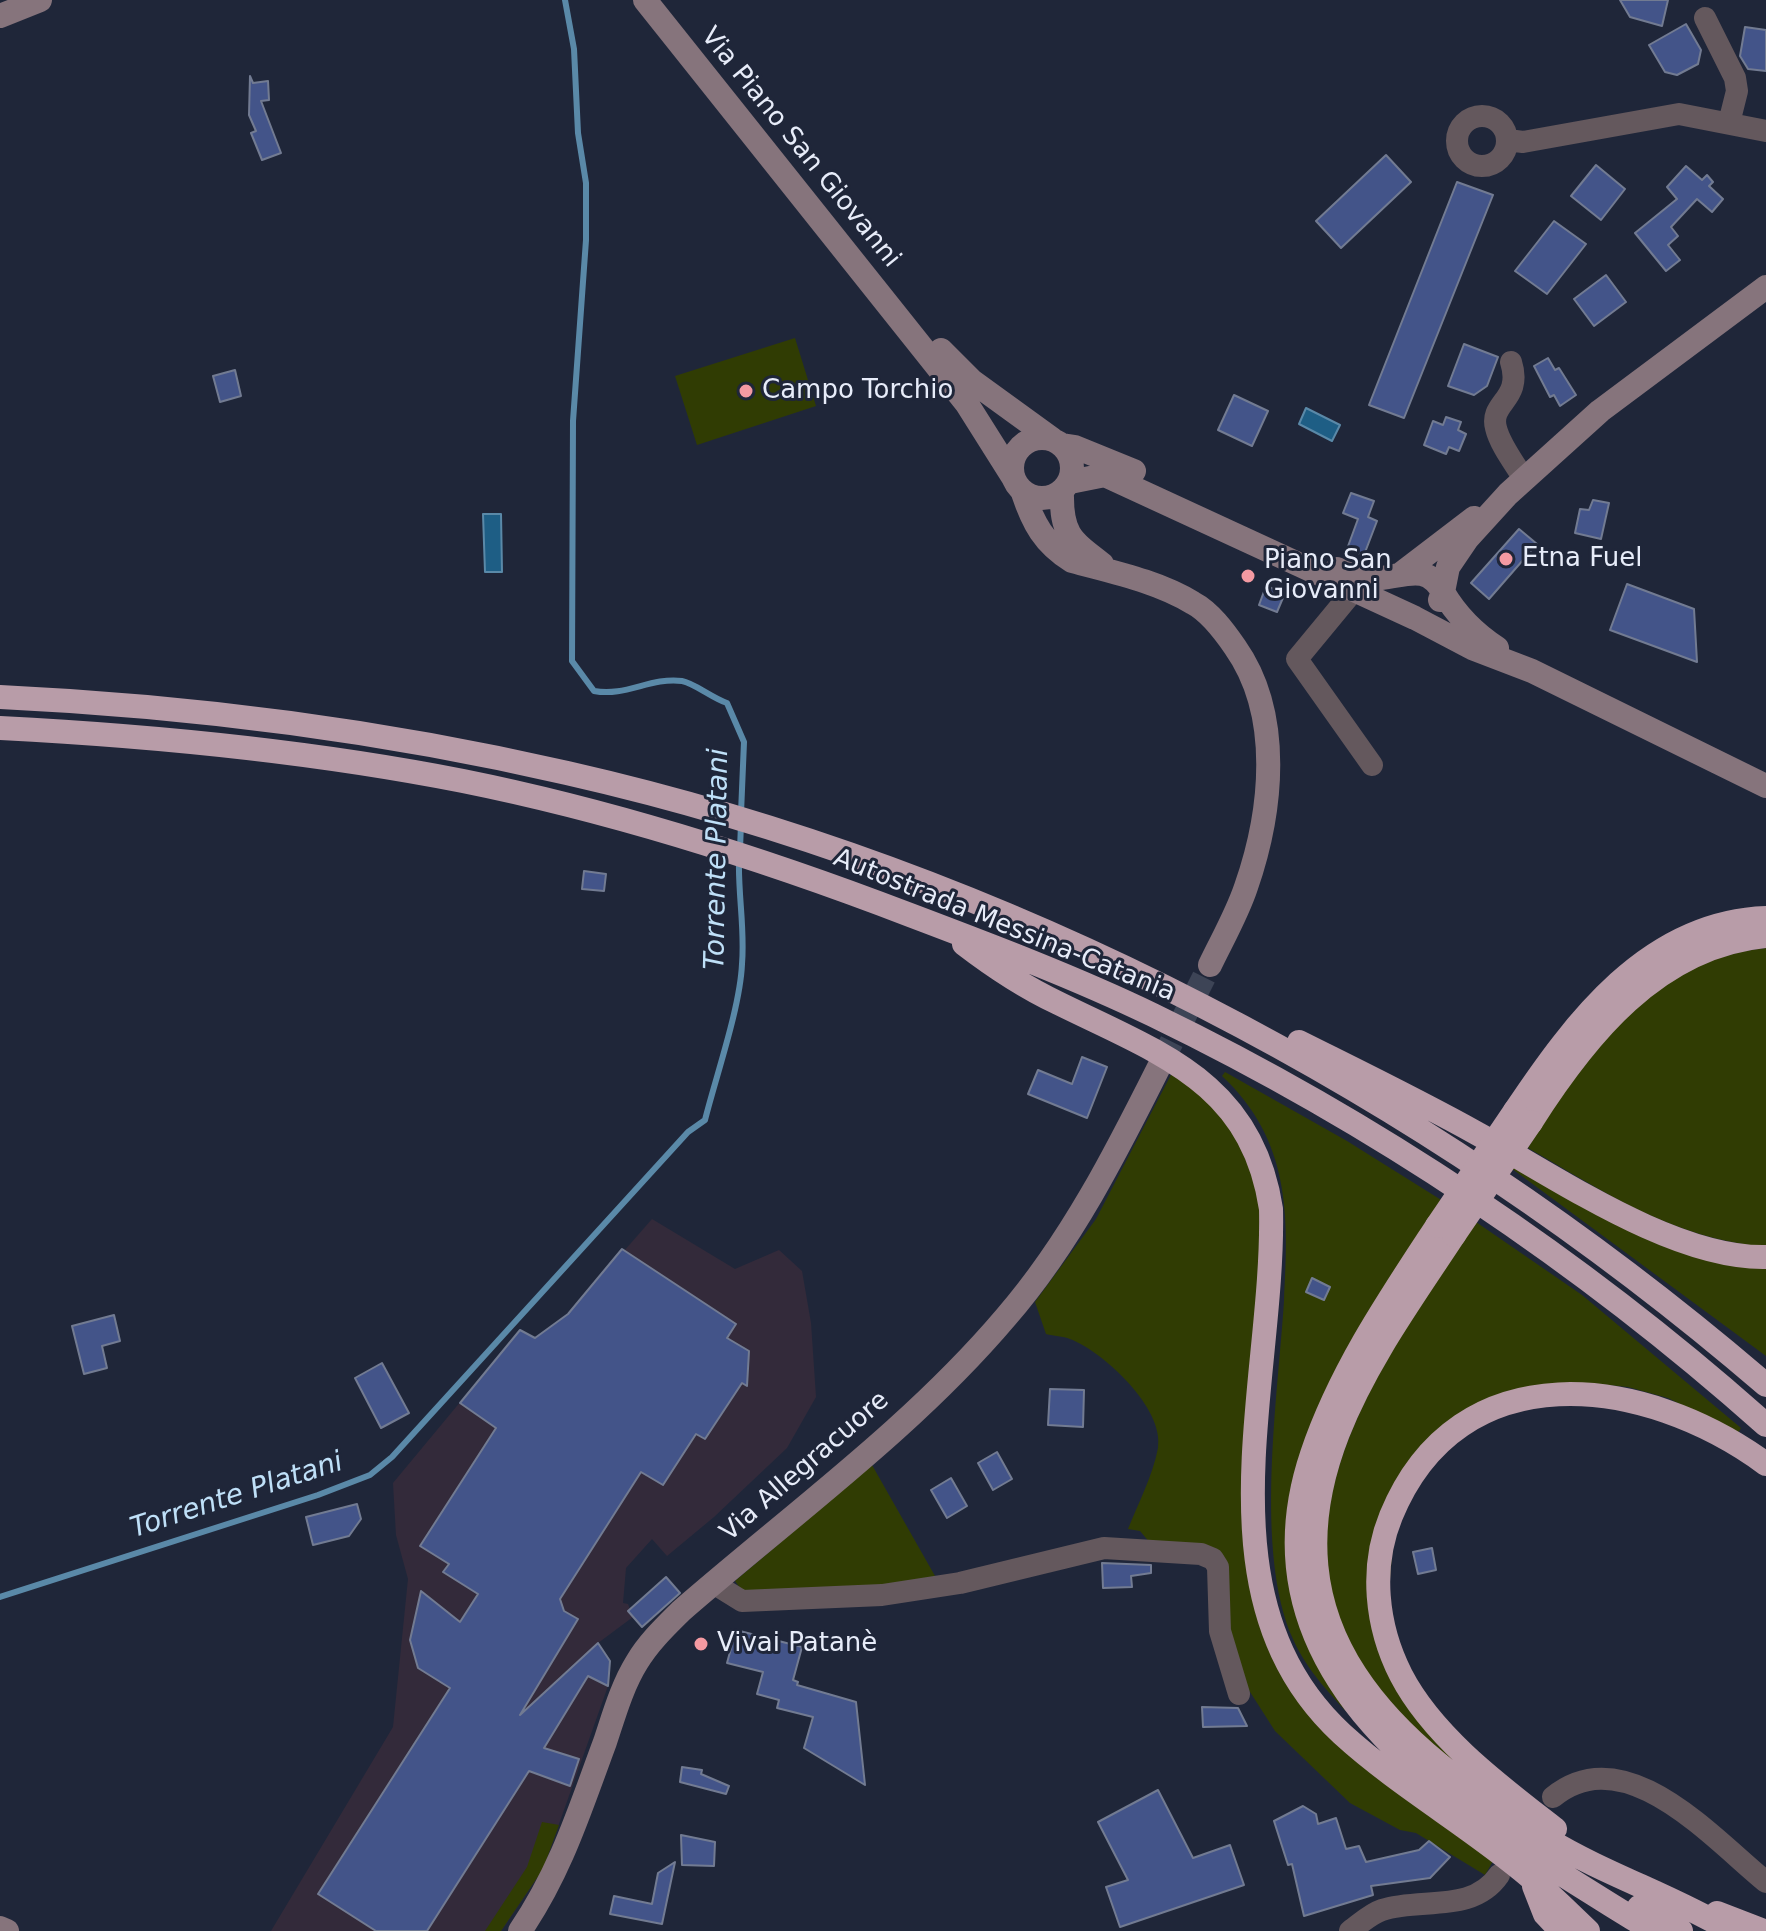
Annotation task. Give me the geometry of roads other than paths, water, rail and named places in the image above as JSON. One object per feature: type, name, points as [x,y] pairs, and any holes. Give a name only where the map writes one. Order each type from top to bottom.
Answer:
[{"type":"highway","name":"Autostrada Messina-Catania","points":[[0,697],[177,709],[406,740],[569,773],[728,817],[929,885],[1080,949],[1226,1018],[1432,1138],[1601,1254],[1675,1309],[1766,1385]]},
{"type":"highway","name":"Autostrada Messina-Catania","points":[[0,728],[174,739],[370,765],[563,804],[773,862],[940,926],[1059,973],[1154,1016],[1266,1074],[1390,1146],[1584,1278],[1722,1385],[1766,1425]]},
{"type":"highway","points":[[1461,1806],[1373,1729],[1336,1680],[1317,1647],[1304,1610],[1297,1551],[1304,1485],[1330,1406],[1386,1303],[1445,1230],[1523,1116],[1575,1027],[1646,960],[1712,929],[1766,918]]},
{"type":"highway","points":[[940,926],[1002,973],[1056,1003],[1121,1031],[1201,1080],[1229,1105],[1249,1137],[1264,1173],[1271,1209],[1253,1516],[1253,1544],[1269,1626],[1287,1666],[1326,1719],[1530,1877],[1588,1931]]},
{"type":"highway","points":[[1523,1116],[1584,1046],[1641,989],[1695,955],[1766,936]]},
{"type":"highway","points":[[1080,949],[1157,972],[1412,1097],[1639,1223],[1723,1253],[1766,1257]]},
{"type":"highway","points":[[1021,982],[1062,993],[1157,1039],[1207,1072],[1234,1100],[1256,1132],[1272,1171],[1279,1208],[1263,1504],[1266,1570],[1278,1620],[1294,1658],[1332,1710],[1375,1750],[1653,1931]]},
{"type":"highway","points":[[1445,1230],[1338,1434],[1321,1489],[1316,1532],[1316,1571],[1322,1607],[1351,1670],[1373,1700],[1424,1751],[1539,1834],[1731,1931]]},
{"type":"highway","points":[[1618,1875],[1552,1827],[1471,1757],[1433,1721],[1402,1677],[1388,1645],[1378,1595],[1380,1559],[1389,1523],[1416,1470],[1446,1437],[1494,1408],[1529,1397],[1588,1393],[1660,1407],[1722,1435],[1766,1464]]},
{"type":"highway","points":[[1563,1873],[1655,1914],[1681,1931]]},
{"type":"highway","points":[[1530,1877],[1545,1914],[1561,1931]]},
{"type":"highway","points":[[1657,1895],[1709,1931]]},
{"type":"highway","points":[[1657,1895],[1764,1931]]},
{"type":"highway","points":[[1614,1906],[1643,1931]]},
{"type":"street","points":[[0,16],[40,0]]},
{"type":"street","name":"Via Piano San Giovanni","points":[[645,0],[882,293]]},
{"type":"street","points":[[1705,18],[1735,78],[1737,91],[1729,123]]},
{"type":"street","points":[[1508,140],[1523,142],[1679,114],[1766,131]]},
{"type":"street","points":[[1402,573],[1516,486],[1600,411],[1766,287]]},
{"type":"street","points":[[882,293],[972,381],[1057,442],[1072,462],[1066,487],[1063,525],[1067,533],[1113,572]]},
{"type":"street","points":[[882,293],[967,404],[1018,485],[1037,531],[1061,554],[1195,604],[1223,630],[1258,685],[1268,744],[1257,846],[1246,889],[1210,965]]},
{"type":"street","points":[[1511,362],[1515,376],[1513,390],[1496,415],[1496,428],[1516,486]]},
{"type":"street","points":[[1018,485],[1014,455],[1021,446],[1030,440],[1057,442],[1112,461],[1348,574],[1382,578],[1425,572],[1436,579],[1454,610],[1472,631],[1532,671]]},
{"type":"street","points":[[1018,485],[1043,499],[1066,487],[1105,475],[1415,618],[1472,648],[1532,671],[1766,786]]},
{"type":"street","points":[[1415,618],[1428,616],[1436,609],[1448,567],[1467,539],[1516,486]]},
{"type":"street","points":[[1354,590],[1297,659],[1372,765]]},
{"type":"street","name":"Via Allegracuore","points":[[520,1931],[547,1892],[636,1664],[654,1638],[713,1583],[931,1396],[1008,1315],[1083,1208],[1161,1063]]},
{"type":"street","points":[[713,1583],[742,1601],[882,1595],[960,1583],[1104,1548],[1201,1554],[1213,1559],[1218,1567],[1220,1631],[1239,1694]]},
{"type":"street","points":[[1553,1797],[1567,1785],[1591,1777],[1607,1776],[1635,1783],[1686,1817],[1766,1882]]},
{"type":"street","points":[[1350,1931],[1386,1908],[1450,1902],[1481,1893],[1499,1875]]},
{"type":"street","points":[[0,1928],[7,1931]]},
{"type":"water","points":[[1306,408],[1340,425],[1332,441],[1299,424]]},
{"type":"water","points":[[483,514],[501,514],[502,572],[485,572]]},
{"type":"waterway","name":"Torrente Platani","points":[[565,0],[574,49],[578,133],[586,183],[586,240],[573,421],[572,661],[594,691],[617,691],[659,682],[682,681],[727,703],[744,742],[741,813]]},
{"type":"waterway","name":"Torrente Platani","points":[[740,849],[741,824]]},
{"type":"waterway","name":"Torrente Platani","points":[[0,1597],[318,1495],[370,1475],[392,1457],[688,1132],[705,1120],[740,982],[743,938],[739,860]]},
{"type":"tunnel","points":[[1161,1063],[1210,965]]},
{"type":"place","name":"Campo Torchio","points":[[746,391]]},
{"type":"place","name":"Etna Fuel","points":[[1506,559]]},
{"type":"place","name":"Piano San Giovanni","points":[[1248,576]]},
{"type":"place","name":"Vivai Patanè","points":[[701,1644]]}]
